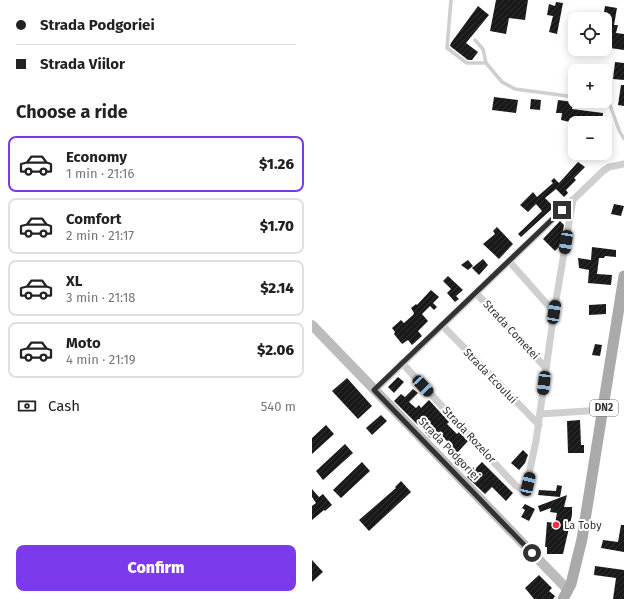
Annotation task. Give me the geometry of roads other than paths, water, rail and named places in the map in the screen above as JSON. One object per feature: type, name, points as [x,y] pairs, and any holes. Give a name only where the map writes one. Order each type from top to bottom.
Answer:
[{"type":"main road","name":"DN2","points":[[569,596],[582,539],[624,276]]},
{"type":"street","points":[[374,390],[605,170],[624,164]]},
{"type":"street","points":[[539,425],[554,312],[573,200]]},
{"type":"street","points":[[509,262],[554,312]]},
{"type":"street","name":"Strada Cometei","points":[[476,293],[546,368]]},
{"type":"street","name":"Strada Podgoriei","points":[[312,325],[569,596]]},
{"type":"street","name":"Strada Ecoului","points":[[442,325],[539,425]]},
{"type":"street","name":"Strada Rozelor","points":[[402,363],[520,489],[523,490],[528,484],[539,425]]},
{"type":"street","points":[[540,414],[603,410]]},
{"type":"lane","points":[[451,0],[447,48],[467,63],[486,63]]},
{"type":"lane","points":[[475,40],[483,49],[486,63],[502,82],[515,88],[568,96]]},
{"type":"lane","points":[[611,108],[618,130],[624,139]]},
{"type":"place","name":"La Toby","points":[[556,525]]}]
